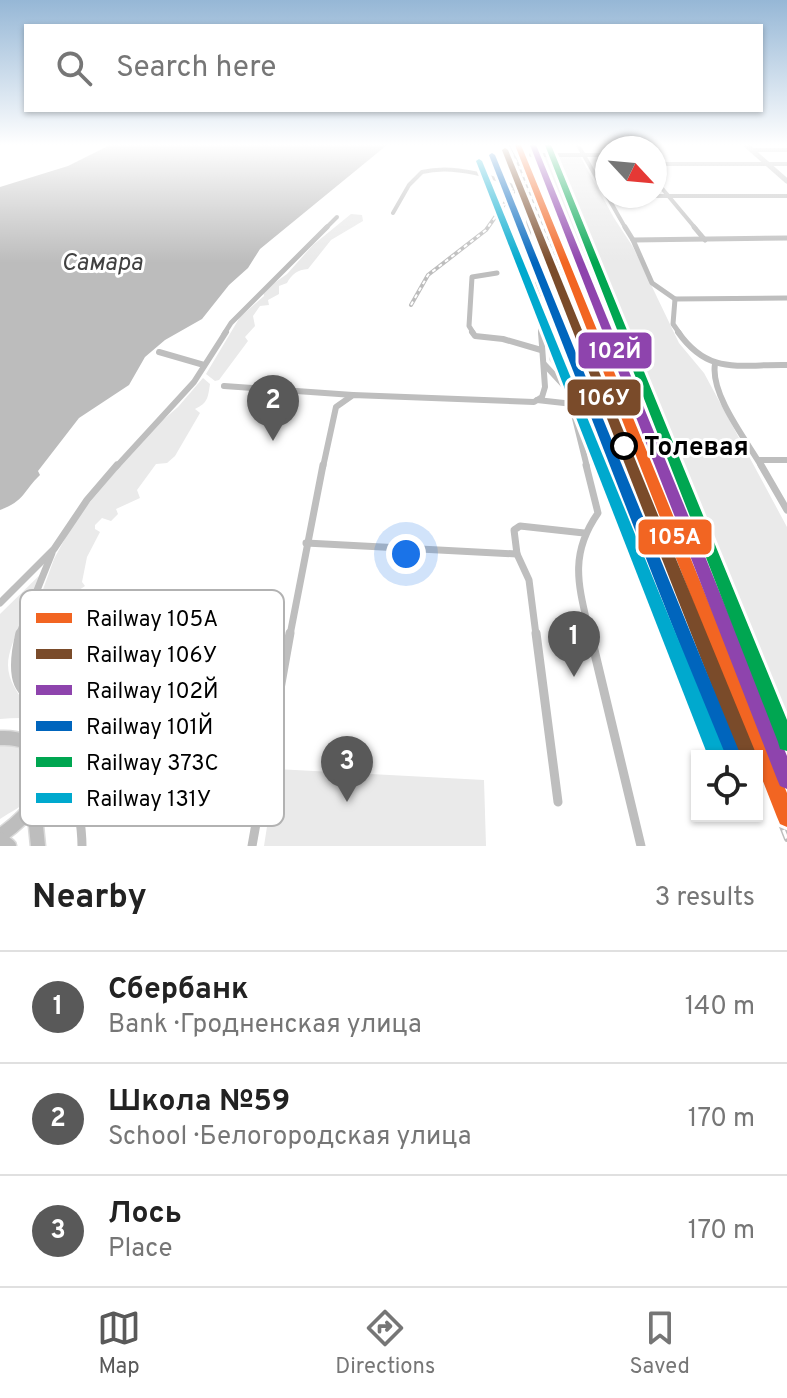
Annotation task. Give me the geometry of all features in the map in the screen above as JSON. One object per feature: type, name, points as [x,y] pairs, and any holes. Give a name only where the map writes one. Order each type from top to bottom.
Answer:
[{"type":"main road","points":[[0,738],[20,739]]},
{"type":"main road","points":[[9,846],[0,838],[20,820]]},
{"type":"main road","points":[[36,826],[38,846]]},
{"type":"street","points":[[393,213],[414,184]]},
{"type":"street","points":[[509,184],[521,189],[530,216],[528,249],[537,273],[545,387],[540,398]]},
{"type":"street","points":[[667,197],[787,196]]},
{"type":"street","points":[[667,197],[678,203],[705,240]]},
{"type":"street","points":[[614,208],[633,240],[652,283],[675,299],[787,298]]},
{"type":"street","points":[[0,603],[54,549],[87,500],[154,422],[180,399],[231,323],[337,217]]},
{"type":"street","points":[[633,240],[787,238]]},
{"type":"street","points":[[497,273],[472,277],[469,326],[475,336],[503,339],[541,350]]},
{"type":"street","points":[[675,299],[673,324],[692,351],[715,364],[787,365]]},
{"type":"street","points":[[159,352],[204,365]]},
{"type":"street","points":[[543,363],[568,390],[598,513],[584,533],[577,558],[584,608],[641,846]]},
{"type":"street","points":[[715,364],[713,376],[720,395],[787,510]]},
{"type":"street","points":[[224,386],[353,395],[540,398],[573,404]]},
{"type":"street","points":[[284,666],[332,417],[342,401],[353,395]]},
{"type":"street","points":[[759,460],[787,460]]},
{"type":"street","points":[[558,802],[529,580],[517,554],[516,526],[584,533]]},
{"type":"street","points":[[306,543],[517,554]]},
{"type":"street","points":[[37,590],[54,549]]},
{"type":"street","points":[[20,632],[14,670],[16,688],[20,692]]},
{"type":"street","points":[[81,826],[82,846]]},
{"type":"street","points":[[252,846],[256,826]]},
{"type":"shaded area","points":[[544,184],[595,184],[595,208],[609,208],[633,247],[679,343],[704,373],[787,527],[787,748]]},
{"type":"shaded area","points":[[351,214],[362,215],[363,221],[331,240],[308,269],[295,273],[287,283],[279,286],[279,294],[268,300],[269,305],[260,306],[253,316],[255,326],[245,337],[248,341],[219,380],[215,381],[206,374],[240,317],[264,296],[263,291],[287,274],[313,245]]},
{"type":"shaded area","points":[[549,354],[572,359],[599,442],[601,453],[594,457],[587,449],[574,388],[549,360]]},
{"type":"shaded area","points":[[203,378],[210,384],[205,402],[195,409],[200,413],[175,456],[167,463],[156,464],[137,490],[140,498],[116,509],[118,514],[111,521],[102,518],[95,525],[100,532],[87,557],[82,582],[85,586],[79,590],[43,590],[54,559],[75,520],[148,433],[178,407]]},
{"type":"shaded area","points":[[49,566],[37,590],[24,590]]},
{"type":"shaded area","points":[[20,594],[20,625],[9,655],[8,671],[20,696],[20,718],[0,719],[0,614]]},
{"type":"shaded area","points":[[0,746],[20,746],[20,807],[0,819]]},
{"type":"shaded area","points":[[284,769],[484,780],[486,846],[264,846],[267,826],[284,826]]},
{"type":"water","name":"Самара","points":[[8,184],[339,184],[260,249],[248,268],[229,285],[202,319],[165,340],[145,357],[129,385],[79,418],[23,495],[0,510],[0,187]]},
{"type":"railway","points":[[411,305],[428,275],[486,230],[518,184]]},
{"type":"railway","points":[[526,184],[561,274]]},
{"type":"railway","points":[[561,262],[707,635]]},
{"type":"railway","points":[[706,633],[752,750]]},
{"type":"railway","points":[[763,778],[787,839]]},
{"type":"rail line","name":"131У","points":[[488,184],[715,750]]},
{"type":"rail line","name":"101Й","points":[[504,184],[730,750]]},
{"type":"rail line","name":"106У","points":[[519,184],[746,750]]},
{"type":"rail line","name":"105А","points":[[534,184],[787,817]]},
{"type":"rail line","name":"102Й","points":[[549,184],[787,779]]},
{"type":"rail line","name":"373C","points":[[564,184],[787,742]]},
{"type":"place","name":"Школа №59","points":[[273,441]]},
{"type":"place","name":"Толевая","points":[[624,446]]},
{"type":"place","name":"Сбербанк","points":[[574,677]]},
{"type":"place","name":"Лось","points":[[347,802]]}]
